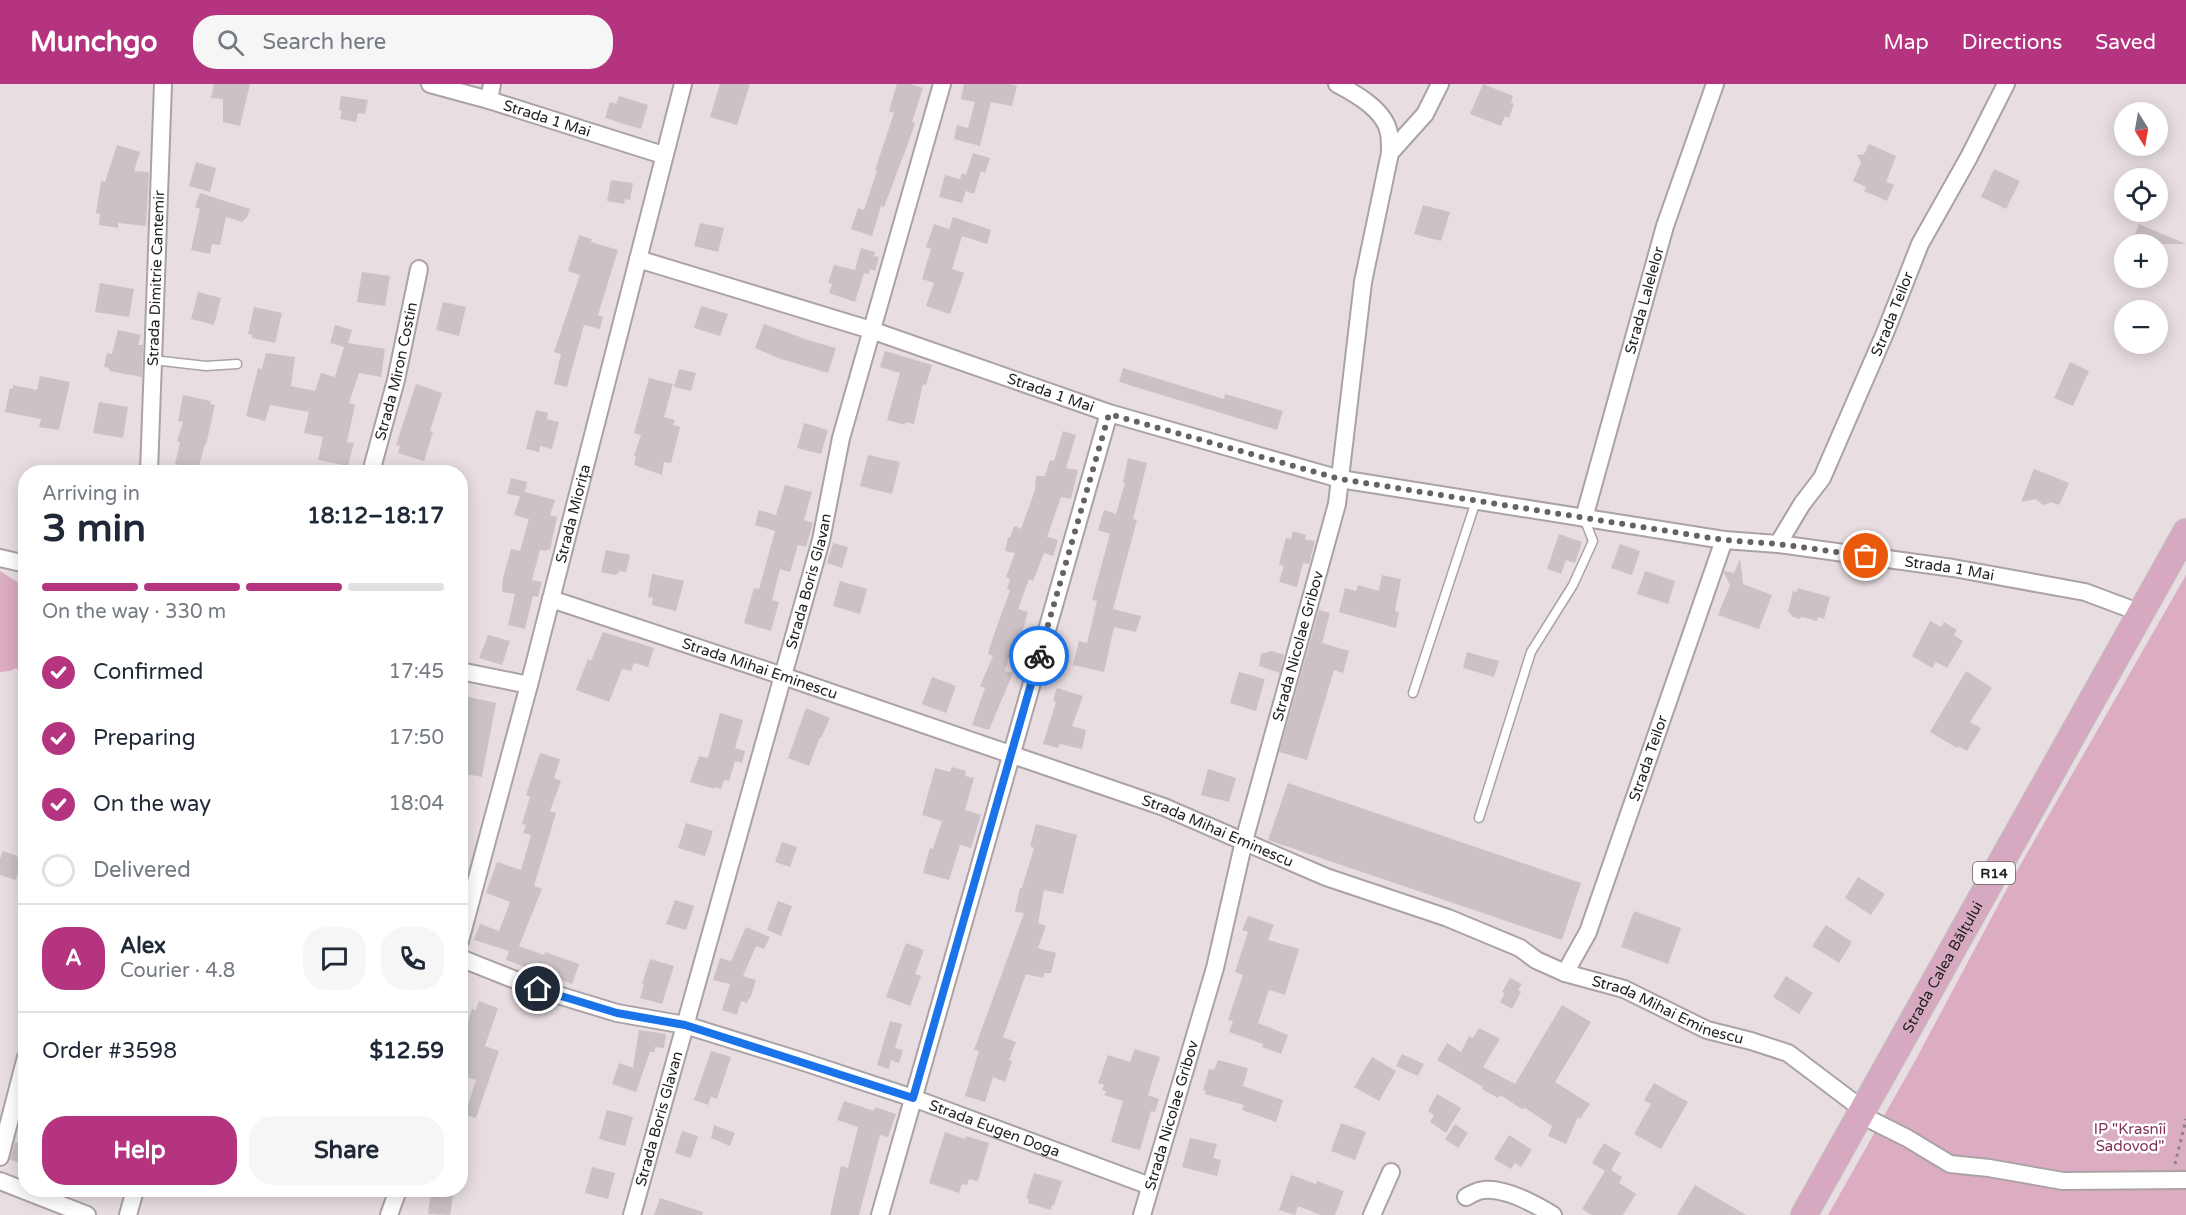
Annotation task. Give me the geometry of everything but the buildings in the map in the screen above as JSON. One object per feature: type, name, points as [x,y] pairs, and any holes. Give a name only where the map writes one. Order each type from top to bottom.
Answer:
[{"type":"main road","name":"Strada Calea Bălțului","points":[[1803,1215],[2186,532]]},
{"type":"street","name":"Strada Dimitrie Cantemir","points":[[148,465],[163,84]]},
{"type":"street","name":"Strada 1 Mai","points":[[430,84],[491,92],[663,155]]},
{"type":"street","name":"Strada Miorița","points":[[468,911],[529,685],[682,84]]},
{"type":"street","name":"Strada Boris Glavan","points":[[632,1215],[821,540],[841,438],[942,84]]},
{"type":"street","points":[[1336,84],[1351,92],[1380,114],[1389,132],[1390,153]]},
{"type":"street","points":[[1390,153],[1425,114],[1440,84]]},
{"type":"street","name":"Strada Lalelelor","points":[[1584,518],[1665,226],[1715,84]]},
{"type":"street","name":"Strada Teilor","points":[[1778,544],[1802,504],[1822,478],[1885,333],[1920,244],[1970,157],[2006,84]]},
{"type":"street","name":"Strada Nicolae Gribov","points":[[1142,1215],[1215,968],[1244,841],[1337,504],[1363,282],[1390,153]]},
{"type":"street","name":"Strada 1 Mai","points":[[638,259],[871,330],[1109,414],[1340,479],[1724,540],[1778,544],[1953,568],[2085,592],[2141,613]]},
{"type":"street","name":"Strada Miron Costin","points":[[373,465],[396,380],[419,269]]},
{"type":"street","points":[[880,1215],[1109,414]]},
{"type":"street","name":"Strada Teilor","points":[[1565,973],[1588,932],[1724,540]]},
{"type":"street","points":[[0,558],[18,562]]},
{"type":"street","name":"Strada Mihai Eminescu","points":[[551,599],[1164,807],[1326,877],[1448,918],[1520,948],[1536,960],[1565,973],[1624,989],[1707,1030],[1788,1053],[1861,1112],[1950,1164],[1989,1168],[2062,1181],[2178,1180]]},
{"type":"street","points":[[468,673],[529,685]]},
{"type":"street","name":"Strada Eugen Doga","points":[[468,961],[549,993],[617,1013],[685,1025],[913,1098],[1150,1186]]},
{"type":"street","points":[[0,1157],[18,1088]]},
{"type":"street","points":[[1372,1215],[1391,1172]]},
{"type":"street","points":[[0,1181],[18,1188]]},
{"type":"street","points":[[1466,1197],[1482,1190],[1494,1191],[1533,1203],[1553,1215]]},
{"type":"street","points":[[41,1197],[87,1215]]},
{"type":"street","points":[[128,1215],[133,1197]]},
{"type":"street","points":[[389,1215],[395,1197]]},
{"type":"lane","points":[[153,360],[206,366],[237,364]]},
{"type":"lane","points":[[1413,693],[1476,501]]},
{"type":"lane","points":[[1479,818],[1531,652],[1573,585],[1593,541],[1584,518]]},
{"type":"path","points":[[2178,1180],[2186,1119]]},
{"type":"green space","points":[[0,571],[18,583],[18,670],[16,668],[0,672]]},
{"type":"green space","name":"IP \"Krasnîi Sadovod\"","points":[[2186,575],[2186,1215],[1828,1215],[1915,1061],[2010,883]]},
{"type":"way so far","points":[[1039,656],[1109,414],[1340,479],[1724,540],[1778,544],[1866,556]]},
{"type":"route","points":[[538,989],[617,1013],[685,1025],[913,1098],[1039,656]]}]
